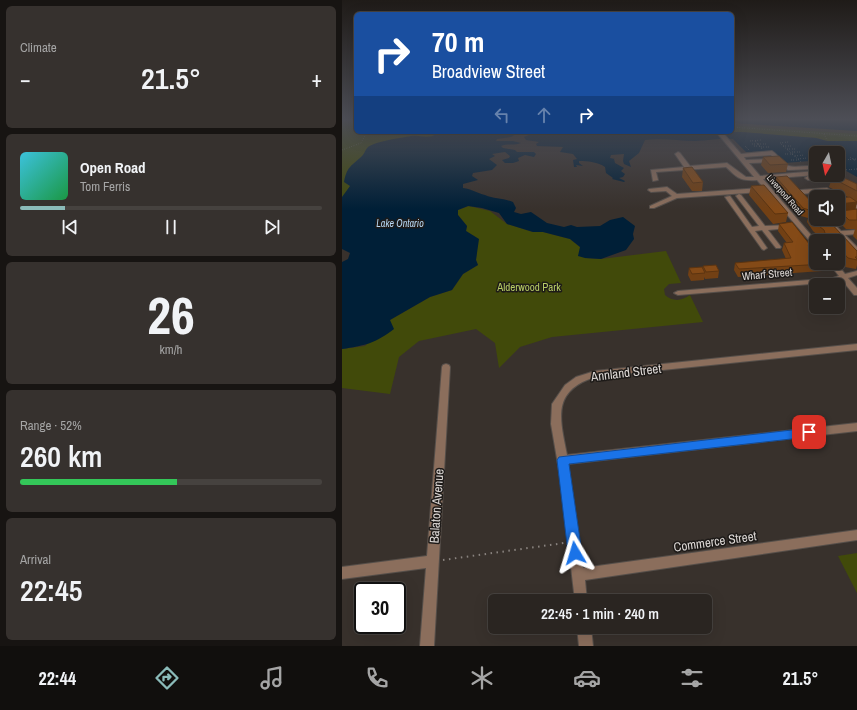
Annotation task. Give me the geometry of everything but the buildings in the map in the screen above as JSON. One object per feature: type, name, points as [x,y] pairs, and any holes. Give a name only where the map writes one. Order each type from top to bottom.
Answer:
[{"type":"street","name":"Liverpool Road","points":[[735,149],[809,237]]},
{"type":"street","points":[[678,154],[688,168]]},
{"type":"street","points":[[740,156],[772,154],[788,168],[809,167]]},
{"type":"street","points":[[745,162],[778,160]]},
{"type":"street","points":[[655,180],[653,171],[727,165],[739,176],[745,179],[809,174]]},
{"type":"street","points":[[759,178],[784,173],[788,168]]},
{"type":"street","points":[[795,186],[834,177],[857,188]]},
{"type":"street","points":[[759,178],[795,186],[827,190]]},
{"type":"street","points":[[795,186],[809,199]]},
{"type":"street","points":[[651,190],[667,189],[676,196]]},
{"type":"street","points":[[652,207],[676,196],[769,190]]},
{"type":"street","points":[[739,196],[778,247]]},
{"type":"street","points":[[728,197],[764,248]]},
{"type":"street","points":[[845,200],[857,207]]},
{"type":"street","points":[[751,229],[799,225]]},
{"type":"street","points":[[834,226],[857,251]]},
{"type":"street","points":[[841,233],[857,232]]},
{"type":"street","points":[[838,270],[857,292]]},
{"type":"street","name":"Wharf Street","points":[[678,293],[834,280],[843,276],[857,273]]},
{"type":"street","name":"Annland Street","points":[[580,594],[563,460],[556,424],[557,404],[568,387],[579,379],[595,374],[857,347]]},
{"type":"street","name":"Balaton Avenue","points":[[427,646],[446,367]]},
{"type":"street","points":[[563,460],[857,427]]},
{"type":"street","name":"Commerce Street","points":[[578,575],[857,534]]},
{"type":"street","points":[[342,573],[433,561]]},
{"type":"street","points":[[585,634],[586,646]]},
{"type":"path","points":[[786,149],[802,164]]},
{"type":"path","points":[[785,154],[800,152]]},
{"type":"path","points":[[795,156],[804,155]]},
{"type":"path","points":[[854,156],[857,159]]},
{"type":"path","points":[[850,157],[856,161]]},
{"type":"path","points":[[791,160],[806,158]]},
{"type":"path","points":[[845,160],[857,159]]},
{"type":"path","points":[[845,170],[857,169]]},
{"type":"path","points":[[433,561],[574,542]]},
{"type":"green space","points":[[342,149],[418,149],[351,186],[342,199]]},
{"type":"green space","name":"Alderwood Park","points":[[469,206],[490,211],[507,224],[533,232],[543,232],[570,239],[580,247],[585,258],[601,259],[666,251],[681,283],[669,284],[664,289],[665,295],[671,299],[678,300],[684,299],[690,295],[703,322],[552,337],[520,347],[499,368],[495,343],[476,329],[419,341],[399,357],[390,394],[342,388],[342,349],[365,346],[390,320],[430,297],[452,290],[463,274],[478,265],[476,260],[478,239],[466,231],[467,226],[458,215],[458,210]]},
{"type":"green space","points":[[857,553],[857,593],[838,556]]},
{"type":"water","name":"Lake Ontario","points":[[367,149],[510,149],[517,152],[534,152],[536,154],[534,157],[525,155],[518,158],[519,161],[513,163],[505,163],[502,160],[509,158],[510,156],[505,152],[492,154],[495,156],[489,159],[497,165],[492,170],[473,173],[472,176],[478,180],[463,184],[463,188],[513,202],[516,208],[514,212],[521,214],[531,212],[547,223],[564,227],[571,225],[577,227],[600,226],[610,220],[623,217],[635,226],[633,234],[634,239],[626,250],[601,259],[585,258],[578,256],[580,247],[570,239],[543,232],[533,232],[507,224],[499,213],[468,206],[458,210],[458,215],[467,226],[466,231],[479,239],[476,260],[478,265],[463,274],[452,290],[430,297],[390,320],[394,329],[381,338],[357,347],[342,349],[342,262],[348,259],[350,253],[342,249],[342,197],[350,186],[344,182],[346,173]]},
{"type":"water","points":[[562,149],[641,149],[639,153],[629,161],[631,167],[624,164],[624,154],[611,155],[610,158],[615,159],[615,163],[624,168],[621,171],[625,174],[623,177],[619,178],[625,181],[624,182],[612,179],[613,178],[606,173],[605,167],[596,163],[579,161],[579,163],[583,166],[576,165],[577,167],[574,167],[573,160],[577,159],[573,154],[560,152]]},
{"type":"water","points":[[743,149],[809,149],[809,161],[784,163],[771,151],[746,152]]},
{"type":"water","points":[[845,149],[857,149],[857,177],[845,170]]},
{"type":"route","points":[[575,553],[563,460],[809,432]]}]
